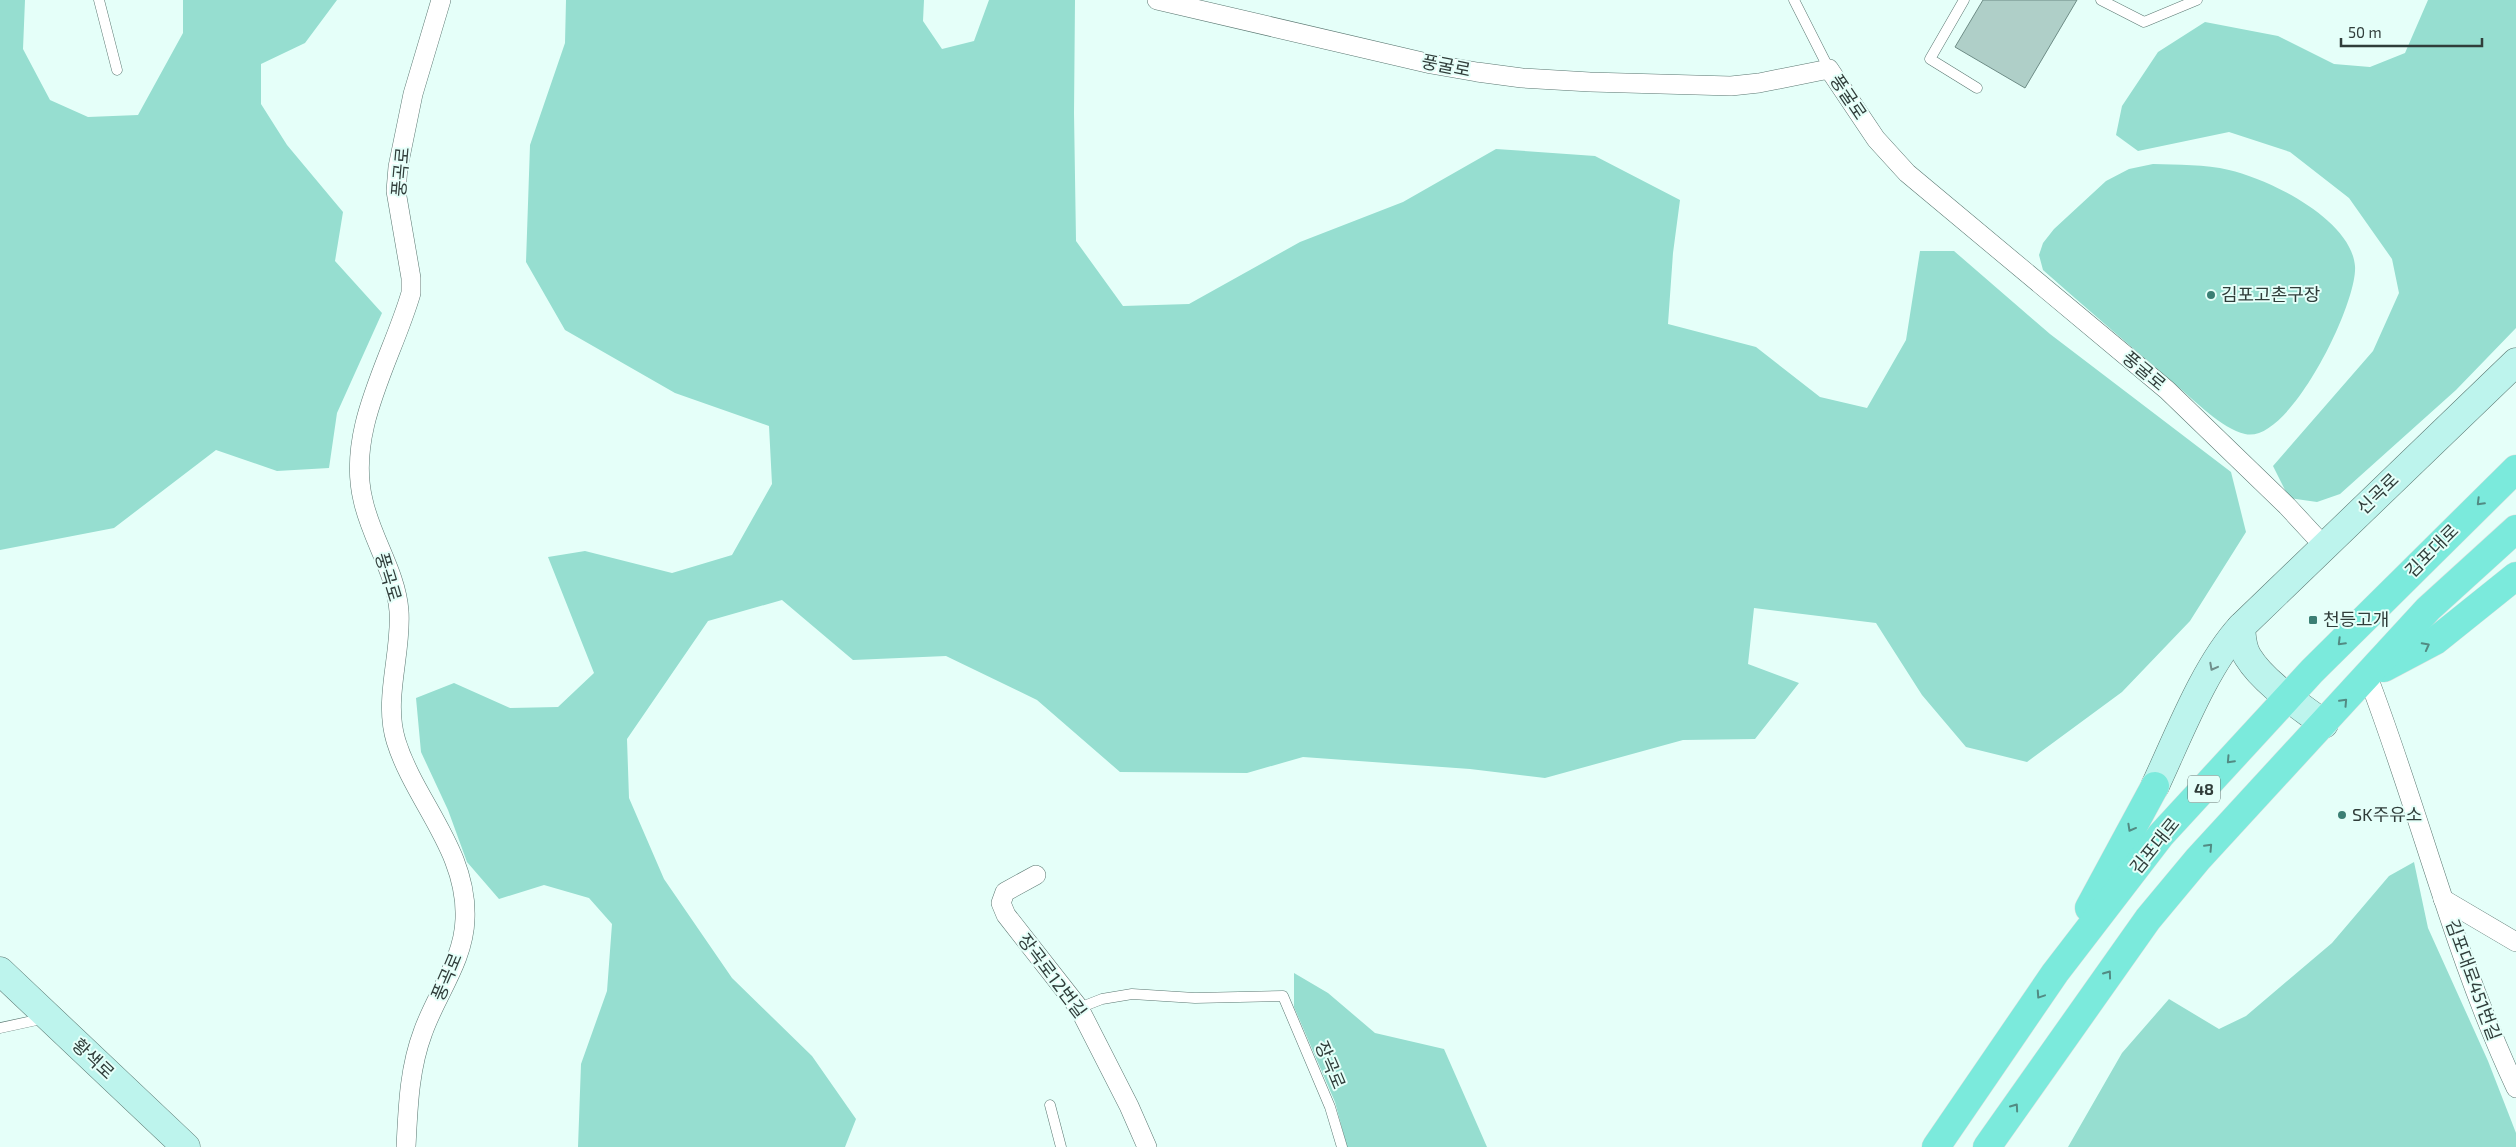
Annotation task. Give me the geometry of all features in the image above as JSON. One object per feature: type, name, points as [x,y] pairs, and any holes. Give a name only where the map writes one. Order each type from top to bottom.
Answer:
[{"type":"main road","name":"김포대로","points":[[1936,1147],[2055,973],[2161,835],[2288,697],[2516,469]]},
{"type":"main road","name":"48","points":[[1987,1147],[2148,919],[2198,859],[2368,677],[2428,609],[2516,529]]},
{"type":"main road","points":[[2368,677],[2435,641],[2516,576]]},
{"type":"main road","points":[[2055,973],[2155,786]]},
{"type":"street","name":"풍곡로","points":[[406,1147],[411,1075],[416,1052],[462,942],[465,911],[457,868],[447,840],[409,772],[394,735],[393,686],[399,612],[396,592],[363,500],[360,482],[360,455],[376,390],[411,293],[411,278],[396,191],[397,175],[413,94],[441,0]]},
{"type":"street","name":"풍굴로","points":[[1157,0],[1431,64],[1522,78],[1731,86],[1759,83],[1829,69],[1876,139],[1907,173],[2009,256],[2196,417],[2287,506],[2324,546]]},
{"type":"street","name":"신곡로","points":[[2155,786],[2217,660],[2230,639],[2516,362]]},
{"type":"street","points":[[2241,627],[2243,646],[2248,657],[2288,697],[2324,724]]},
{"type":"street","name":"김포대로451번길","points":[[2368,677],[2410,792],[2443,899],[2488,1026],[2516,1088]]},
{"type":"street","name":"장곡로12번길","points":[[1036,875],[1004,892],[1001,903],[1015,929],[1034,949],[1079,1008],[1130,1106],[1147,1147]]},
{"type":"street","name":"김포대로451번길","points":[[2443,899],[2516,942]]},
{"type":"street","name":"황색로","points":[[0,971],[186,1147]]},
{"type":"lane","points":[[99,0],[117,70]]},
{"type":"lane","points":[[1794,0],[1829,69]]},
{"type":"lane","points":[[1964,0],[1930,58],[1977,88]]},
{"type":"lane","points":[[2101,0],[2144,22],[2197,0]]},
{"type":"lane","name":"장곡로","points":[[1079,1008],[1102,999],[1132,994],[1195,998],[1283,996],[1330,1106],[1342,1147]]},
{"type":"lane","points":[[0,1028],[49,1017]]},
{"type":"lane","points":[[1050,1105],[1061,1147]]},
{"type":"green space","points":[[0,0],[25,0],[23,49],[50,100],[88,117],[138,115],[183,33],[183,0],[337,0],[305,43],[261,64],[261,104],[287,145],[343,212],[335,261],[382,313],[337,413],[329,468],[277,471],[216,450],[114,528],[0,550]]},
{"type":"green space","points":[[566,0],[924,0],[923,21],[942,49],[974,41],[989,0],[1075,0],[1076,241],[1123,306],[1189,304],[1300,242],[1403,202],[1496,149],[1595,156],[1680,200],[1673,253],[1668,324],[1756,347],[1820,397],[1867,408],[1906,340],[1920,251],[1954,251],[2050,334],[2231,472],[2246,532],[2190,621],[2122,692],[2027,762],[1966,747],[1922,695],[1876,623],[1754,608],[1748,664],[1799,683],[1755,739],[1683,740],[1545,778],[1470,769],[1303,757],[1247,773],[1120,772],[1037,700],[946,656],[853,660],[782,600],[708,621],[627,739],[629,798],[664,879],[732,978],[812,1056],[856,1119],[845,1147],[578,1147],[581,1064],[607,991],[612,924],[589,898],[544,885],[499,899],[467,862],[448,810],[421,752],[416,698],[454,683],[510,708],[558,707],[594,673],[548,557],[585,551],[672,573],[732,555],[772,484],[769,426],[675,393],[565,330],[526,262],[530,145],[565,43]]},
{"type":"green space","points":[[2428,0],[2516,0],[2516,328],[2456,390],[2340,494],[2317,502],[2289,498],[2273,466],[2373,351],[2399,293],[2392,259],[2349,198],[2290,152],[2229,132],[2138,151],[2116,135],[2122,106],[2158,52],[2205,22],[2278,36],[2334,64],[2370,67],[2405,53]]},
{"type":"green space","name":"김포고촌구장","points":[[2153,164],[2220,168],[2265,182],[2306,204],[2324,217],[2339,232],[2350,249],[2355,266],[2353,284],[2333,338],[2318,368],[2300,395],[2281,418],[2262,431],[2245,434],[2217,420],[2043,270],[2039,255],[2043,243],[2054,229],[2106,181],[2129,169]]},
{"type":"green space","points":[[2414,862],[2428,928],[2488,1061],[2516,1133],[2516,1147],[2068,1147],[2122,1053],[2169,999],[2219,1029],[2246,1016],[2332,943],[2389,876]]},
{"type":"green space","points":[[1294,973],[1328,993],[1375,1033],[1444,1049],[1487,1147],[1347,1147],[1335,1102],[1294,1007]]},
{"type":"building","points":[[1983,0],[2077,0],[2025,88],[1955,47]]},
{"type":"place","name":"김포고촌구장","points":[[2211,295]]},
{"type":"place","name":"천등고개","points":[[2313,620]]},
{"type":"place","name":"SK주유소","points":[[2342,815]]}]
